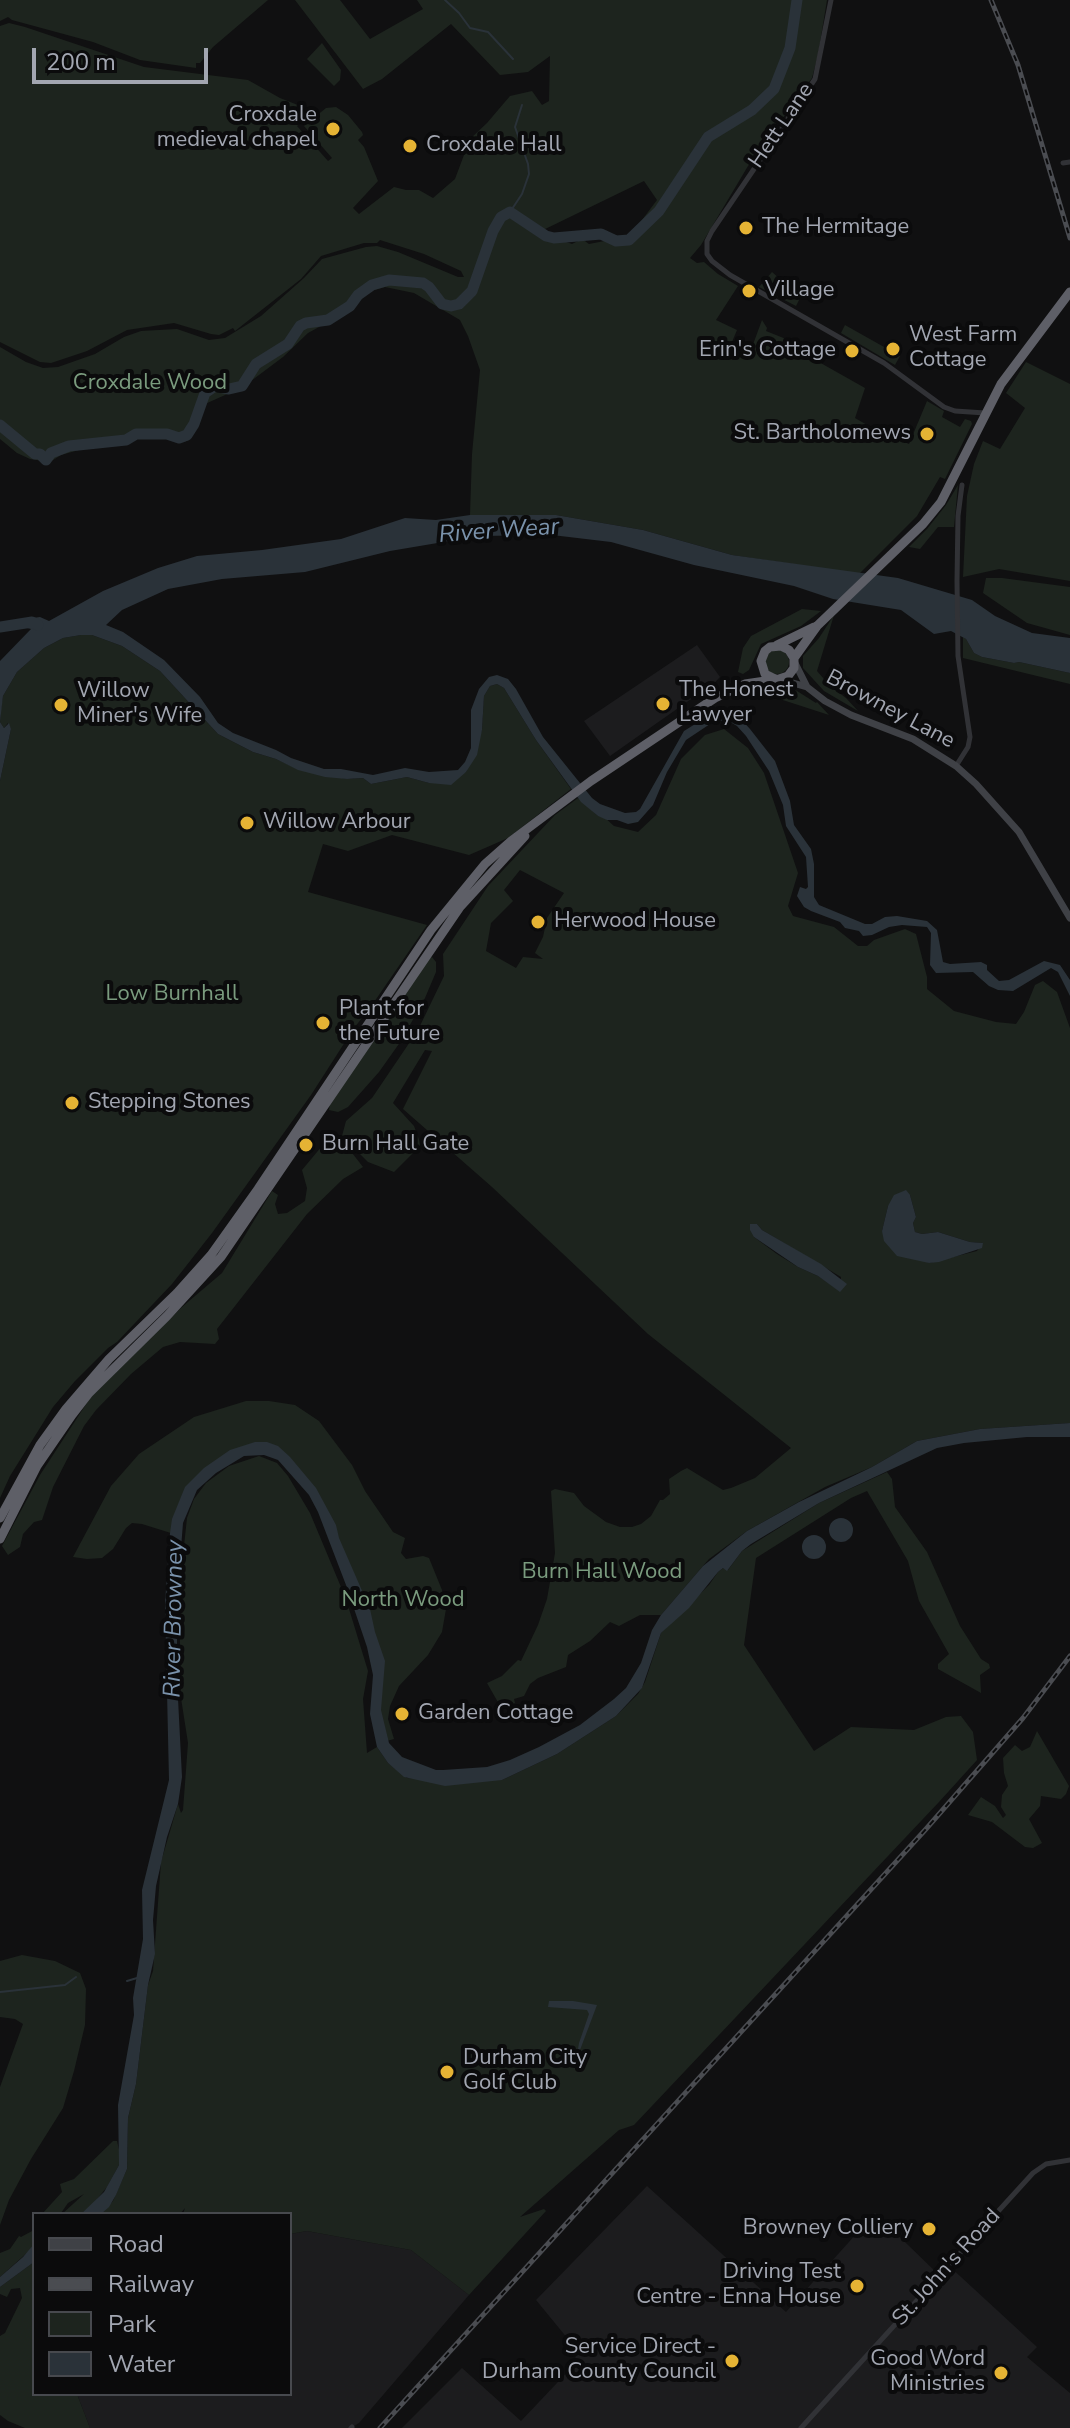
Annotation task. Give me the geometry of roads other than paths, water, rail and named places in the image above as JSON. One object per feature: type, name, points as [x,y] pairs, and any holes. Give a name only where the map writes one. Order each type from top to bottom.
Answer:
[{"type":"highway","points":[[0,1518],[40,1445],[73,1399],[211,1255],[431,930],[461,891],[485,864],[537,822],[591,781],[715,698],[745,684],[788,676],[817,626],[923,524],[941,502],[962,465],[985,413],[1022,355],[1067,296]]},
{"type":"highway","points":[[745,684],[761,666],[765,651],[817,626]]},
{"type":"highway","points":[[775,646],[785,647],[794,661]]},
{"type":"highway","points":[[761,666],[768,676],[777,679]]},
{"type":"highway","points":[[0,1539],[37,1466],[72,1415],[106,1375],[167,1316],[221,1257],[460,907],[537,822]]},
{"type":"main road","points":[[794,661],[807,687]]},
{"type":"main road","points":[[777,679],[807,687]]},
{"type":"main road","name":"Browney Lane","points":[[807,687],[833,706],[913,739],[956,766],[997,805],[1019,832],[1070,918]]},
{"type":"street","name":"Hett Lane","points":[[831,0],[815,79],[707,241],[707,254],[718,266],[856,345],[944,407],[985,413]]},
{"type":"street","points":[[956,766],[968,747],[970,737],[959,661],[958,516],[962,485]]},
{"type":"street","name":"St. John's Road","points":[[801,2428],[1033,2173],[1046,2164],[1070,2160]]},
{"type":"water","name":"River Wear","points":[[470,515],[556,515],[643,530],[732,555],[898,578],[972,600],[995,616],[1032,633],[1070,638],[1070,673],[982,657],[974,653],[966,639],[951,631],[934,634],[901,610],[833,599],[794,586],[694,565],[611,542],[552,535],[479,536],[390,551],[305,572],[222,579],[168,589],[122,610],[106,625],[123,632],[164,660],[200,697],[218,723],[233,733],[324,769],[373,775],[405,768],[429,772],[458,770],[471,748],[471,710],[479,689],[489,677],[497,675],[508,679],[516,689],[543,737],[592,798],[625,813],[640,809],[684,731],[708,716],[730,713],[739,717],[775,761],[790,801],[794,825],[811,849],[814,897],[819,905],[865,924],[897,916],[927,921],[937,930],[943,962],[981,962],[999,981],[1009,980],[1044,961],[1060,965],[1070,980],[1070,996],[1058,972],[1051,968],[1013,991],[989,986],[973,972],[936,973],[930,965],[931,933],[927,927],[902,925],[863,936],[859,931],[845,928],[840,922],[804,907],[797,896],[800,887],[808,887],[806,857],[786,826],[783,805],[769,771],[746,736],[727,720],[713,722],[686,740],[667,772],[653,805],[638,822],[628,824],[598,816],[581,802],[536,740],[504,688],[497,684],[490,686],[484,696],[477,755],[466,772],[451,785],[407,777],[371,784],[363,778],[325,777],[253,752],[218,734],[160,671],[122,646],[92,635],[63,638],[44,648],[17,672],[3,696],[0,722],[0,661],[31,629],[23,627],[26,619],[40,617],[49,621],[103,591],[197,556],[341,539],[405,518],[436,520]]},
{"type":"water","points":[[0,722],[4,728],[9,723],[11,729],[0,781]]},
{"type":"water","points":[[906,1190],[916,1217],[913,1223],[915,1232],[938,1232],[983,1243],[982,1248],[929,1263],[897,1256],[884,1241],[882,1231],[894,1195]]},
{"type":"water","points":[[750,1224],[757,1224],[847,1284],[840,1292],[818,1276],[798,1267],[754,1237]]},
{"type":"water","name":"River Browney","points":[[1070,1423],[1070,1437],[1027,1437],[937,1448],[819,1503],[751,1544],[727,1571],[723,1568],[718,1572],[689,1608],[661,1633],[642,1688],[616,1716],[557,1754],[502,1780],[445,1786],[404,1777],[388,1763],[377,1747],[370,1714],[373,1675],[367,1647],[346,1585],[309,1495],[278,1460],[264,1455],[244,1456],[216,1473],[197,1490],[183,1523],[177,1598],[182,1777],[156,1886],[153,1920],[155,1954],[128,2118],[127,2169],[109,2207],[103,2212],[83,2212],[104,2192],[119,2165],[118,2105],[134,2015],[133,1998],[143,1939],[142,1890],[169,1780],[165,1603],[170,1533],[172,1519],[185,1487],[204,1468],[230,1450],[255,1442],[267,1442],[278,1446],[290,1457],[316,1488],[336,1525],[370,1609],[385,1661],[381,1710],[389,1743],[402,1757],[443,1770],[487,1767],[510,1760],[580,1725],[614,1699],[626,1688],[641,1663],[652,1630],[661,1615],[703,1566],[747,1531],[917,1441],[980,1429]]},
{"type":"water","points":[[841,1518],[852,1525],[853,1530],[846,1541],[841,1542],[830,1535],[829,1530],[836,1519]]},
{"type":"water","points":[[814,1535],[823,1538],[826,1547],[823,1556],[814,1559],[805,1556],[802,1547],[805,1538]]},
{"type":"water","points":[[549,2001],[597,2005],[580,2050],[579,2043],[589,2014],[587,2010],[548,2007]]},
{"type":"water","points":[[32,2246],[32,2263],[0,2287],[0,2277]]},
{"type":"waterway","points":[[445,0],[470,28],[488,32],[513,59]]},
{"type":"waterway","points":[[0,425],[46,460],[51,453],[69,446],[126,440],[136,434],[167,434],[179,438],[187,435],[194,424],[205,393],[215,386],[229,389],[242,386],[256,364],[288,344],[300,326],[328,320],[350,306],[358,295],[372,285],[389,280],[423,283],[442,304],[459,304],[472,291],[493,231],[501,217],[510,212],[554,238],[601,234],[616,241],[629,240],[659,211],[708,137],[752,110],[774,89],[790,48],[797,0]]},
{"type":"waterway","points":[[510,212],[522,194],[529,174],[515,127],[522,105]]},
{"type":"waterway","points":[[0,627],[32,622],[38,625]]},
{"type":"waterway","points":[[0,1992],[65,1985],[76,1977]]},
{"type":"waterway","points":[[127,1981],[137,1978]]},
{"type":"railway","points":[[991,0],[1018,65],[1070,238]]},
{"type":"railway","points":[[380,2428],[926,1829],[1023,1718],[1070,1656]]},
{"type":"place","name":"Croxdale medieval chapel","points":[[333,129]]},
{"type":"place","name":"Croxdale Hall","points":[[410,146]]},
{"type":"place","name":"The Hermitage","points":[[746,228]]},
{"type":"place","name":"Village","points":[[749,291]]},
{"type":"place","name":"West Farm Cottage","points":[[893,349]]},
{"type":"place","name":"Erin's Cottage","points":[[852,351]]},
{"type":"place","name":"St. Bartholomews","points":[[927,434]]},
{"type":"place","name":"The Honest Lawyer","points":[[663,704]]},
{"type":"place","name":"Willow Miner's Wife","points":[[61,705]]},
{"type":"place","name":"Willow Arbour","points":[[247,823]]},
{"type":"place","name":"Herwood House","points":[[538,922]]},
{"type":"place","name":"Plant for the Future","points":[[323,1023]]},
{"type":"place","name":"Stepping Stones","points":[[72,1103]]},
{"type":"place","name":"Burn Hall Gate","points":[[306,1145]]},
{"type":"place","name":"Garden Cottage","points":[[402,1714]]},
{"type":"place","name":"Durham City Golf Club","points":[[447,2072]]},
{"type":"place","name":"Browney Colliery","points":[[929,2229]]},
{"type":"place","name":"Driving Test Centre - Enna House","points":[[857,2286]]},
{"type":"place","name":"Service Direct - Durham County Council","points":[[732,2361]]},
{"type":"place","name":"Good Word Ministries","points":[[1001,2373]]},
{"type":"park label","name":"Croxdale Wood","points":[[150,384]]},
{"type":"park label","name":"Low Burnhall","points":[[172,995]]},
{"type":"park label","name":"Burn Hall Wood","points":[[602,1573]]},
{"type":"park label","name":"North Wood","points":[[403,1601]]}]
